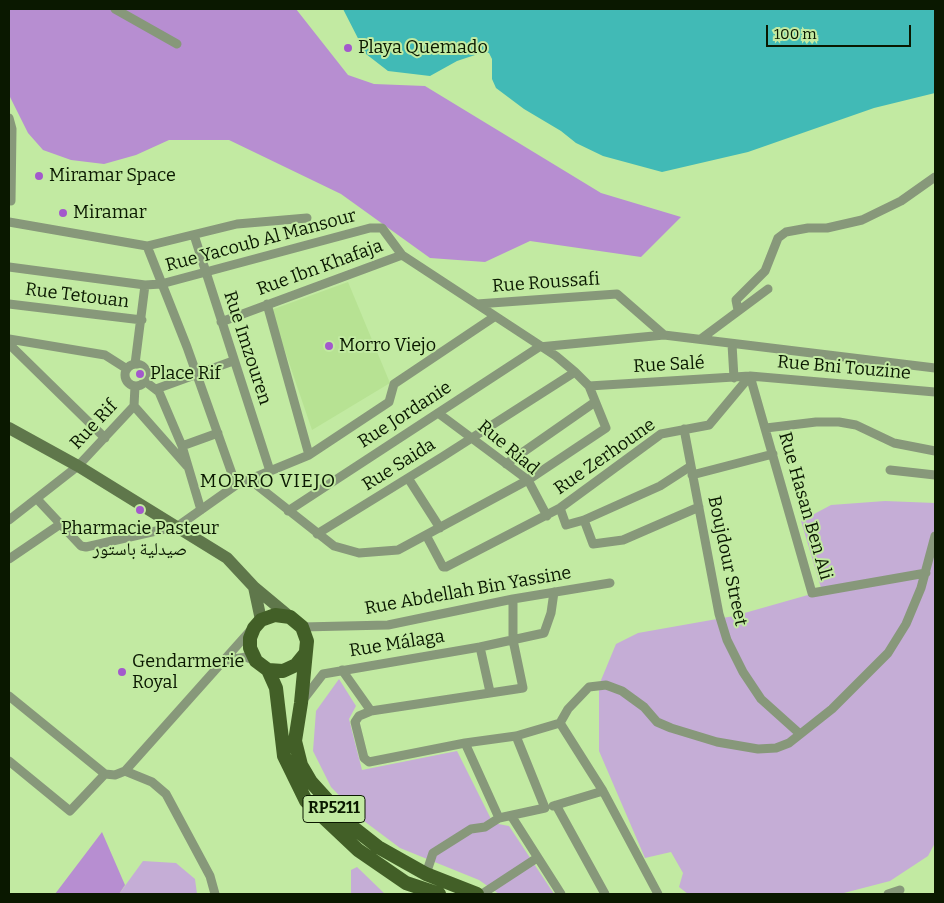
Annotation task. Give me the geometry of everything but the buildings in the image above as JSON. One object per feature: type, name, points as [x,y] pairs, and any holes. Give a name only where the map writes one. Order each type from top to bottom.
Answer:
[{"type":"main road","points":[[275,614],[290,617],[302,626],[307,640],[305,654],[296,665],[283,671],[268,670],[256,662],[250,648],[250,638],[258,624],[275,614]]},
{"type":"main road","name":"RP5211","points":[[305,654],[301,703],[295,741],[297,755],[311,782],[350,826],[378,847],[426,874],[477,894]]},
{"type":"main road","name":"RP5211","points":[[268,670],[276,688],[284,756],[306,801],[358,850],[406,883],[439,894]]},
{"type":"street","points":[[115,9],[177,44]]},
{"type":"street","points":[[9,118],[11,201]]},
{"type":"street","points":[[738,310],[736,300],[765,271],[778,238],[786,232],[808,228],[827,228],[862,220],[901,201],[935,177]]},
{"type":"street","points":[[9,222],[147,246],[237,224],[307,218]]},
{"type":"street","name":"Rue Yacoub Al Mansour","points":[[9,267],[145,285],[161,284],[378,227],[382,228],[402,255]]},
{"type":"street","name":"Rue Imzouren","points":[[194,235],[233,361],[270,471]]},
{"type":"street","points":[[147,246],[197,374],[236,485]]},
{"type":"street","points":[[250,479],[334,546],[359,554],[398,550],[528,480],[606,428],[589,386],[575,372],[556,356],[539,347],[402,255]]},
{"type":"street","name":"Rue Ibn Khafaja","points":[[221,322],[402,255]]},
{"type":"street","points":[[145,285],[142,320],[127,380],[134,386],[134,406],[188,467]]},
{"type":"street","points":[[702,338],[768,288]]},
{"type":"street","name":"Rue Roussafi","points":[[476,304],[617,294],[664,335]]},
{"type":"street","name":"Rue Tetouan","points":[[9,304],[142,320]]},
{"type":"street","points":[[267,304],[310,455]]},
{"type":"street","points":[[38,499],[59,525],[81,546],[86,548],[178,526],[236,485],[310,455],[389,402],[394,384],[494,317]]},
{"type":"street","points":[[539,347],[664,335],[702,338],[732,344],[935,368]]},
{"type":"street","points":[[9,339],[61,346],[105,355],[131,367],[141,365],[147,371],[146,382]]},
{"type":"street","points":[[9,344],[105,438]]},
{"type":"street","points":[[732,344],[734,378]]},
{"type":"street","name":"Rue Jordanie","points":[[288,511],[539,347]]},
{"type":"street","points":[[156,389],[233,361]]},
{"type":"street","name":"Rue Saida","points":[[317,534],[575,372]]},
{"type":"street","name":"Rue Salé","points":[[589,386],[750,376]]},
{"type":"street","name":"Rue Bni Touzine","points":[[750,376],[935,392]]},
{"type":"street","name":"Rue Hasan Ben Ali","points":[[750,376],[774,454],[812,593],[926,573]]},
{"type":"street","name":"Rue Zerhoune","points":[[426,535],[443,567],[446,568],[560,508],[660,434],[709,425],[750,376]]},
{"type":"street","points":[[134,386],[146,382]]},
{"type":"street","points":[[146,382],[156,389],[182,446],[201,510]]},
{"type":"street","points":[[506,464],[595,402]]},
{"type":"street","name":"Rue Rif","points":[[9,520],[78,466],[134,406]]},
{"type":"street","name":"Rue Riad","points":[[438,413],[528,480],[547,516]]},
{"type":"street","points":[[766,428],[816,422],[839,422],[856,425],[894,443],[935,451]]},
{"type":"street","points":[[9,428],[78,466],[227,558],[254,587],[290,617]]},
{"type":"street","name":"Boujdour Street","points":[[684,429],[719,614],[727,640],[743,672],[761,699],[800,734]]},
{"type":"street","points":[[182,446],[218,433]]},
{"type":"street","points":[[560,508],[566,525],[584,520],[691,470],[774,454]]},
{"type":"street","points":[[890,470],[935,475]]},
{"type":"street","points":[[408,478],[440,528]]},
{"type":"street","points":[[584,520],[594,544],[623,540],[699,507]]},
{"type":"street","points":[[9,559],[59,525]]},
{"type":"street","points":[[513,599],[513,640],[523,688],[371,711],[359,716],[355,722],[364,758],[369,762],[465,742],[516,736],[560,722],[568,709],[590,687],[606,685],[622,691],[644,707],[657,722],[717,742],[758,749],[776,748],[789,743],[832,710],[888,653],[906,624],[926,573],[935,536]]},
{"type":"street","name":"Rue Abdellah Bin Yassine","points":[[302,626],[388,625],[513,599],[610,583]]},
{"type":"street","points":[[9,696],[105,774],[115,775],[125,771],[221,661],[258,624],[254,587]]},
{"type":"street","name":"Rue Málaga","points":[[301,703],[323,674],[480,647],[544,633],[551,613],[554,592]]},
{"type":"street","points":[[480,647],[490,692]]},
{"type":"street","points":[[221,661],[246,658],[256,662]]},
{"type":"street","points":[[342,670],[371,711]]},
{"type":"street","points":[[560,722],[603,791],[656,891],[645,894]]},
{"type":"street","points":[[516,736],[545,808]]},
{"type":"street","points":[[465,742],[499,818]]},
{"type":"street","points":[[9,761],[70,811],[105,774]]},
{"type":"street","points":[[125,771],[152,782],[166,794],[210,876],[215,894]]},
{"type":"street","points":[[426,874],[433,853],[471,829],[484,827],[499,818],[512,817],[603,791]]},
{"type":"street","points":[[556,805],[605,894]]},
{"type":"street","points":[[512,817],[561,894]]},
{"type":"street","points":[[482,894],[537,858]]},
{"type":"street","points":[[888,894],[900,890]]},
{"type":"shaded area","points":[[9,9],[296,9],[348,75],[374,84],[425,86],[601,193],[681,217],[641,257],[530,241],[485,262],[430,258],[341,194],[229,140],[169,140],[136,155],[104,164],[71,160],[43,150],[28,133],[9,95]]},
{"type":"shaded area","name":"Morro Viejo","points":[[348,282],[390,383],[312,430],[271,310]]},
{"type":"shaded area","points":[[885,501],[935,503],[935,843],[928,856],[890,881],[840,894],[688,894],[679,887],[683,873],[671,852],[645,858],[599,751],[599,685],[616,644],[638,633],[734,616],[822,591],[801,521],[831,505]]},
{"type":"shaded area","points":[[339,679],[356,706],[349,719],[362,770],[457,751],[493,823],[509,826],[554,894],[499,894],[479,880],[400,848],[364,821],[331,787],[313,751],[316,711]]},
{"type":"shaded area","points":[[102,832],[125,885],[119,894],[55,894]]},
{"type":"shaded area","points":[[143,861],[176,863],[195,879],[197,894],[119,894]]},
{"type":"shaded area","points":[[357,867],[385,894],[351,894],[351,870]]},
{"type":"water","points":[[343,9],[935,9],[935,93],[874,108],[748,152],[662,172],[603,156],[576,143],[561,131],[524,109],[496,88],[492,79],[492,59],[489,53],[484,52],[457,61],[430,76],[388,71],[366,54]]},
{"type":"place","name":"Playa Quemado","points":[[348,48]]},
{"type":"place","name":"Miramar Space","points":[[39,176]]},
{"type":"place","name":"Miramar","points":[[63,213]]},
{"type":"place","name":"Morro Viejo","points":[[329,346]]},
{"type":"place","name":"Place Rif","points":[[140,374]]},
{"type":"place","name":"Pharmacie Pasteur صيدلية باستور","points":[[140,510]]},
{"type":"place","name":"Gendarmerie Royal","points":[[122,672]]},
{"type":"district","name":"MORRO VIEJO","points":[[268,482]]}]
